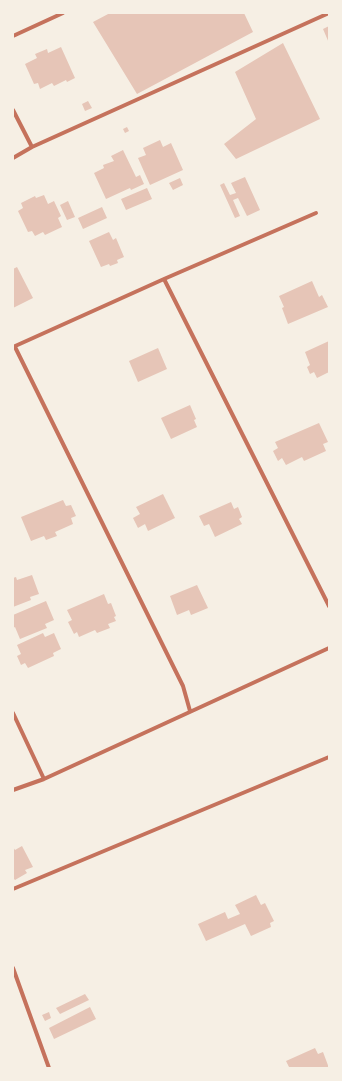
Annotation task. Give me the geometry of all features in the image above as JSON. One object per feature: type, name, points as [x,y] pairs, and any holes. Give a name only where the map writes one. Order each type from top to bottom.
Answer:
[{"type":"street","points":[[13,36],[63,13]]},
{"type":"street","points":[[13,158],[32,147],[329,13]]},
{"type":"street","points":[[13,110],[32,147]]},
{"type":"street","points":[[190,711],[183,686],[14,347],[164,279],[316,213]]},
{"type":"street","points":[[164,279],[329,606]]},
{"type":"street","points":[[13,790],[44,778],[329,648]]},
{"type":"street","points":[[13,713],[44,778]]},
{"type":"street","points":[[13,889],[329,757]]},
{"type":"street","points":[[13,968],[49,1068]]},
{"type":"building","points":[[110,13],[244,13],[253,32],[137,94],[93,22]]},
{"type":"building","points":[[329,26],[329,43],[323,29]]},
{"type":"building","points":[[283,43],[320,119],[236,159],[224,144],[256,119],[235,72]]},
{"type":"building","points":[[61,47],[75,78],[67,82],[66,80],[54,86],[52,83],[40,89],[38,83],[34,84],[25,64],[37,58],[35,54],[47,49],[48,53]]},
{"type":"building","points":[[88,101],[92,108],[85,111],[82,104]]},
{"type":"building","points":[[127,127],[129,131],[125,133],[123,129]]},
{"type":"building","points":[[160,140],[163,147],[171,143],[183,170],[150,185],[138,158],[146,155],[143,148]]},
{"type":"building","points":[[123,150],[136,177],[140,175],[144,184],[131,190],[130,188],[106,199],[94,173],[104,168],[103,165],[114,161],[111,156]]},
{"type":"building","points":[[245,177],[260,210],[247,216],[238,198],[233,200],[240,216],[235,218],[220,185],[224,183],[230,195],[236,193],[231,183]]},
{"type":"building","points":[[180,178],[183,185],[173,190],[169,183]]},
{"type":"building","points":[[147,188],[152,199],[126,210],[121,199]]},
{"type":"building","points":[[44,195],[48,204],[54,201],[61,216],[58,218],[62,227],[45,235],[43,232],[35,236],[32,231],[28,232],[18,211],[23,208],[21,203],[35,196],[36,198]]},
{"type":"building","points":[[68,201],[75,217],[67,220],[60,205]]},
{"type":"building","points":[[102,207],[107,218],[83,229],[78,218]]},
{"type":"building","points":[[109,232],[113,240],[116,238],[124,257],[117,260],[118,263],[101,267],[89,241]]},
{"type":"building","points":[[17,267],[33,298],[13,308],[13,269]]},
{"type":"building","points":[[312,281],[319,297],[322,295],[328,307],[288,324],[282,308],[284,307],[279,296]]},
{"type":"building","points":[[329,341],[329,372],[317,378],[314,372],[310,374],[307,367],[310,365],[305,352]]},
{"type":"building","points":[[158,348],[167,369],[138,382],[129,361]]},
{"type":"building","points":[[190,405],[196,419],[194,420],[197,427],[171,439],[161,418]]},
{"type":"building","points":[[319,423],[328,442],[323,444],[326,451],[304,461],[302,457],[286,465],[282,458],[278,461],[273,451],[278,448],[275,442]]},
{"type":"building","points":[[163,494],[175,518],[148,531],[145,524],[138,528],[133,518],[140,514],[136,507]]},
{"type":"building","points":[[63,500],[66,506],[71,505],[76,516],[71,518],[73,524],[55,532],[57,536],[46,540],[44,536],[31,541],[21,517]]},
{"type":"building","points":[[231,502],[234,509],[238,507],[242,517],[239,519],[242,524],[215,537],[209,524],[204,526],[199,516]]},
{"type":"building","points":[[32,575],[39,594],[30,597],[31,600],[13,607],[13,578],[16,577],[17,580]]},
{"type":"building","points":[[197,585],[208,608],[191,615],[189,610],[177,615],[170,596]]},
{"type":"building","points":[[104,594],[108,604],[111,603],[116,616],[114,617],[116,621],[108,624],[110,628],[97,633],[95,630],[79,637],[77,632],[74,634],[68,622],[72,620],[67,610]]},
{"type":"building","points":[[46,601],[54,620],[45,624],[47,628],[20,639],[15,627],[13,628],[13,615]]},
{"type":"building","points":[[43,633],[45,637],[54,633],[61,649],[53,653],[54,656],[28,668],[25,663],[21,665],[17,656],[21,654],[17,645]]},
{"type":"building","points":[[22,846],[33,867],[25,870],[27,873],[15,880],[13,879],[13,847],[15,850]]},
{"type":"building","points":[[256,895],[261,905],[265,903],[274,921],[270,923],[271,927],[251,936],[245,924],[206,941],[198,924],[225,912],[228,919],[240,914],[235,905]]},
{"type":"building","points":[[85,994],[89,1000],[60,1014],[56,1008]]},
{"type":"building","points":[[90,1007],[96,1019],[54,1039],[49,1028]]},
{"type":"building","points":[[49,1012],[51,1018],[45,1021],[42,1015]]},
{"type":"building","points":[[315,1048],[318,1054],[323,1052],[329,1068],[286,1068],[289,1067],[286,1061]]}]
